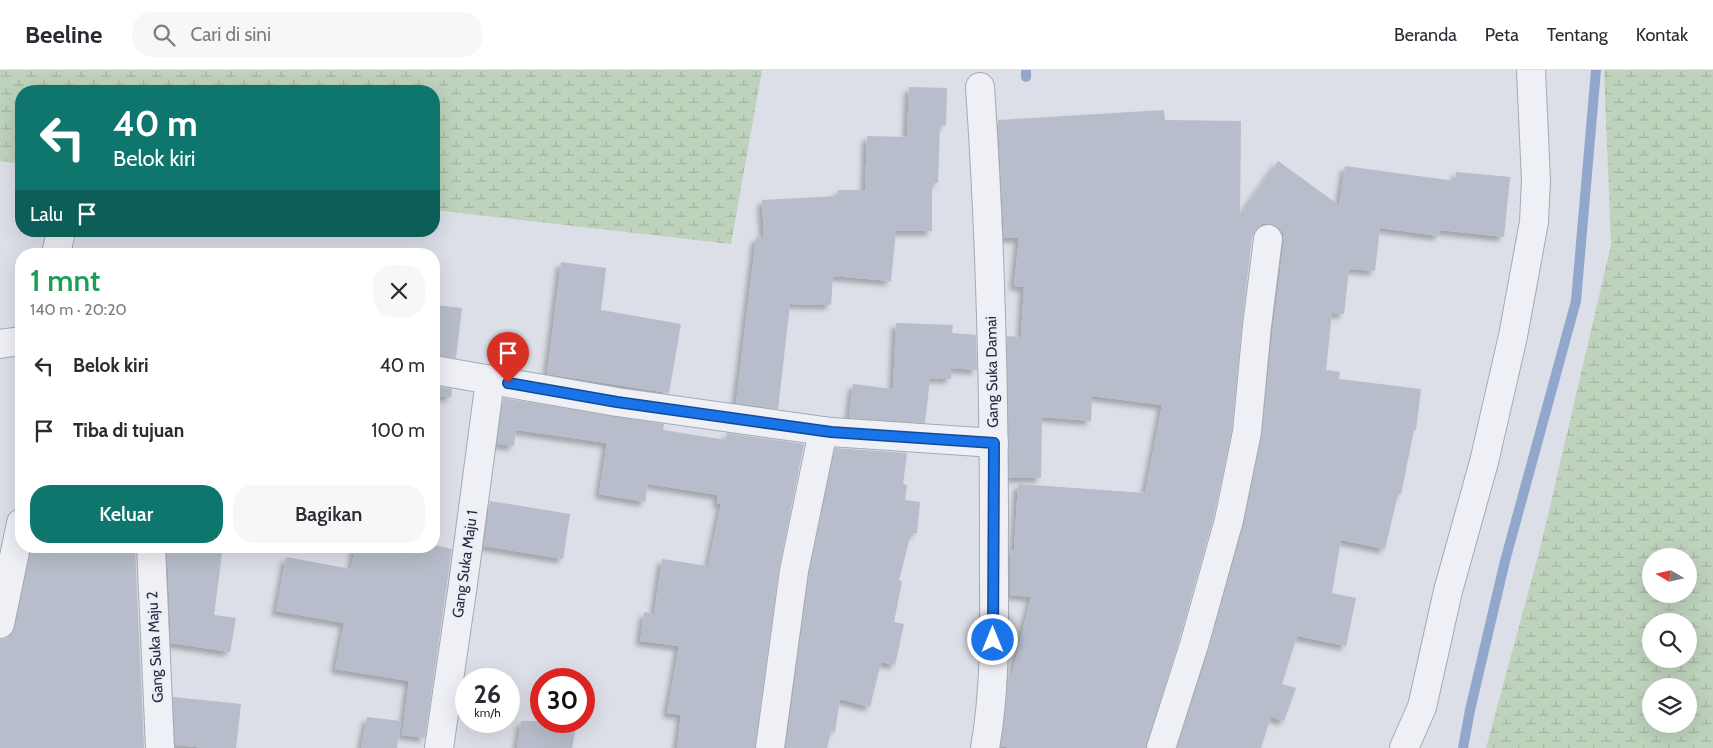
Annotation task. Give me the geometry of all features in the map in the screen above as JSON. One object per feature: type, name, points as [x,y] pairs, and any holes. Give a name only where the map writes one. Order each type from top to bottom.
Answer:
[{"type":"street","points":[[1404,748],[1422,707],[1448,591],[1484,462],[1512,336],[1534,222],[1536,181],[1531,70]]},
{"type":"street","name":"Gang Suka Damai","points":[[980,87],[988,204],[994,443],[993,660],[990,722],[985,748]]},
{"type":"street","points":[[1162,748],[1194,645],[1230,511],[1247,432],[1257,326],[1268,239]]},
{"type":"street","points":[[0,344],[15,342]]},
{"type":"street","points":[[440,371],[617,402],[823,431],[994,443]]},
{"type":"street","name":"Gang Suka Maju 1","points":[[439,748],[490,380]]},
{"type":"street","points":[[770,748],[794,571],[823,431]]},
{"type":"street","points":[[0,624],[15,552]]},
{"type":"street","name":"Gang Suka Maju 2","points":[[151,553],[160,748]]},
{"type":"green space","points":[[0,70],[762,70],[731,244],[440,211],[440,85],[15,85],[15,163],[0,161]]},
{"type":"green space","points":[[1604,70],[1713,70],[1713,748],[1486,748],[1540,549],[1611,245]]},
{"type":"building","points":[[909,87],[947,88],[946,125],[940,125],[938,183],[932,183],[932,231],[896,231],[891,281],[833,276],[831,305],[790,304],[778,409],[736,403],[756,237],[764,238],[762,200],[838,196],[838,190],[865,190],[867,136],[907,137]]},
{"type":"building","points":[[1164,110],[1165,120],[1241,121],[1240,215],[1278,161],[1339,205],[1345,166],[1455,181],[1456,172],[1510,177],[1504,237],[1440,230],[1439,236],[1380,228],[1375,271],[1349,269],[1344,314],[1332,313],[1326,370],[1340,372],[1339,379],[1421,389],[1416,430],[1414,430],[1401,494],[1398,494],[1385,549],[1341,540],[1332,593],[1356,598],[1346,646],[1297,636],[1282,684],[1296,688],[1284,721],[1271,717],[1261,748],[1177,748],[1209,649],[1244,524],[1262,435],[1284,241],[1283,233],[1278,227],[1269,224],[1262,224],[1256,229],[1252,237],[1232,430],[1214,516],[1179,641],[1146,748],[1011,748],[1001,746],[1009,673],[1012,674],[1031,597],[1010,595],[1010,550],[1014,551],[1018,484],[1145,493],[1162,405],[1092,396],[1091,421],[1042,417],[1041,478],[1009,478],[1007,336],[1021,337],[1024,287],[1014,286],[1019,238],[1004,238],[998,120]]},
{"type":"building","points":[[561,262],[606,268],[601,310],[681,324],[669,393],[547,374]]},
{"type":"building","points":[[440,306],[462,308],[456,358],[440,356]]},
{"type":"building","points":[[896,323],[953,325],[952,333],[976,335],[977,370],[951,368],[951,379],[930,378],[925,423],[849,418],[853,384],[893,389]]},
{"type":"building","points":[[440,387],[452,389],[451,397],[440,396]]},
{"type":"building","points":[[503,398],[664,424],[663,430],[726,440],[727,433],[804,444],[779,569],[755,748],[677,748],[681,715],[667,713],[679,646],[640,641],[644,612],[654,614],[662,559],[708,566],[721,504],[717,503],[718,495],[648,484],[645,502],[599,494],[607,443],[516,430],[514,446],[497,444]]},
{"type":"building","points":[[835,448],[907,453],[903,484],[907,485],[905,500],[920,502],[917,533],[911,533],[899,580],[902,581],[894,622],[904,624],[895,665],[881,662],[870,707],[840,699],[835,732],[831,731],[827,748],[786,748],[809,574]]},
{"type":"building","points":[[490,501],[570,514],[563,559],[484,546]]},
{"type":"building","points":[[440,546],[452,549],[425,738],[402,735],[409,681],[335,669],[344,623],[276,611],[286,557],[351,569],[354,553],[440,553]]},
{"type":"building","points":[[31,553],[135,553],[144,748],[0,748],[0,639],[5,639],[11,635],[15,627]]},
{"type":"building","points":[[167,553],[222,553],[214,615],[236,618],[230,652],[171,643]]},
{"type":"building","points":[[173,697],[241,704],[236,748],[175,745]]},
{"type":"building","points":[[367,717],[401,721],[397,748],[361,748]]},
{"type":"building","points":[[521,721],[530,721],[530,733],[575,733],[572,748],[517,748]]},
{"type":"waterway","points":[[1026,70],[1026,77]]},
{"type":"waterway","points":[[1463,748],[1505,561],[1576,301],[1596,70]]},
{"type":"route","points":[[508,383],[617,402],[831,432],[994,443],[993,640]]}]
